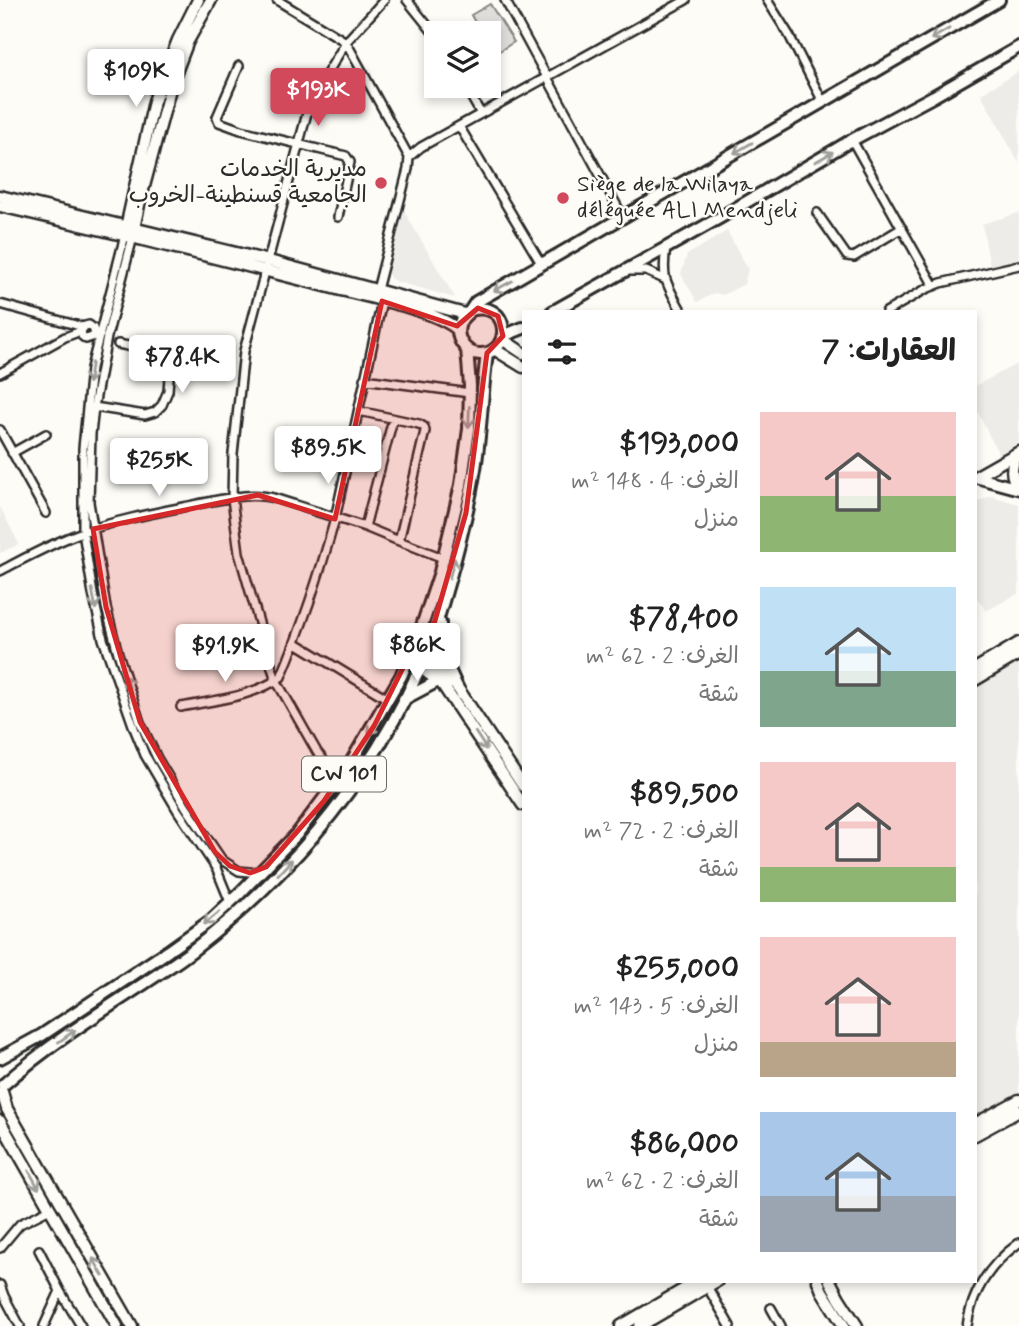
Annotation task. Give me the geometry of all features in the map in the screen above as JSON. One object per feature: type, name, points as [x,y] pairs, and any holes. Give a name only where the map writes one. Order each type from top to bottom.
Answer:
[{"type":"main road","points":[[130,231],[154,101],[178,40],[198,0]]},
{"type":"main road","points":[[130,231],[171,85],[188,41],[211,0]]},
{"type":"main road","points":[[522,366],[491,351],[473,353],[459,338],[460,321],[483,297],[999,0]]},
{"type":"main road","points":[[556,310],[1019,47]]},
{"type":"main road","points":[[0,196],[268,266],[468,312],[485,309],[492,311],[502,322],[503,338],[522,352]]},
{"type":"main road","points":[[0,206],[130,231]]},
{"type":"main road","points":[[268,266],[432,316],[452,324],[458,330]]},
{"type":"main road","points":[[491,351],[503,338],[522,328]]},
{"type":"main road","name":"CW 101","points":[[0,1058],[42,1035],[210,921],[297,834],[339,780],[374,726],[409,659],[443,558],[461,485],[469,429],[467,349]]},
{"type":"main road","name":"CW 101","points":[[1,1087],[38,1056],[191,952],[256,898],[289,865],[348,792],[383,740],[420,667],[440,612],[475,471],[483,388],[491,351]]},
{"type":"main road","points":[[977,476],[1019,452]]},
{"type":"main road","points":[[1019,452],[1012,462],[1013,480],[1019,488]]},
{"type":"main road","points":[[977,478],[1019,488]]},
{"type":"main road","points":[[440,612],[440,643],[444,659],[457,687],[521,790]]},
{"type":"main road","points":[[977,668],[1019,643]]},
{"type":"main road","points":[[414,646],[425,655],[521,790]]},
{"type":"main road","points":[[977,679],[1019,654]]},
{"type":"main road","points":[[409,659],[457,687]]},
{"type":"main road","points":[[404,699],[443,681]]},
{"type":"main road","points":[[1,1087],[7,1109],[132,1326]]},
{"type":"main road","points":[[977,1123],[1019,1100]]},
{"type":"main road","points":[[977,1134],[1019,1111]]},
{"type":"main road","points":[[0,1121],[117,1326]]},
{"type":"main road","points":[[621,1326],[703,1283]]},
{"type":"main road","points":[[640,1326],[703,1283]]},
{"type":"main road","points":[[819,1283],[844,1326]]},
{"type":"main road","points":[[831,1283],[857,1326]]},
{"type":"street","points":[[181,707],[240,695],[276,680],[281,677],[296,643],[335,519],[382,301],[377,290],[410,156],[346,42],[278,0]]},
{"type":"street","points":[[339,780],[317,752],[276,680],[239,553],[232,498],[233,454],[244,351],[307,113],[346,42],[384,0]]},
{"type":"street","points":[[407,0],[424,21]]},
{"type":"street","points":[[505,0],[623,217]]},
{"type":"street","points":[[410,156],[421,147],[686,0]]},
{"type":"street","points":[[767,0],[789,35],[823,102]]},
{"type":"street","points":[[239,66],[217,117],[219,122],[241,130],[341,153],[348,158],[350,162],[338,217]]},
{"type":"street","points":[[472,98],[481,114]]},
{"type":"street","points":[[459,126],[541,265]]},
{"type":"street","points":[[852,141],[934,286]]},
{"type":"street","points":[[817,214],[850,257],[902,228]]},
{"type":"street","points":[[130,231],[90,368],[83,448],[83,532],[93,594],[113,672],[145,755],[222,860],[239,871],[260,873]]},
{"type":"street","points":[[666,248],[664,279],[681,310]]},
{"type":"street","points":[[890,310],[934,286],[1019,265]]},
{"type":"street","points":[[624,271],[646,271],[664,279]]},
{"type":"street","points":[[0,304],[82,329]]},
{"type":"street","points":[[82,329],[82,336],[86,339],[100,335]]},
{"type":"street","points":[[0,373],[82,329]]},
{"type":"street","points":[[100,335],[89,502],[106,607],[140,722],[171,790],[216,868],[230,902]]},
{"type":"street","points":[[94,407],[150,414],[159,409],[169,391],[170,364],[157,352],[118,344]]},
{"type":"street","points":[[364,379],[470,393]]},
{"type":"street","points":[[359,411],[424,427],[399,541]]},
{"type":"street","points":[[365,527],[393,419]]},
{"type":"street","points":[[0,430],[46,513]]},
{"type":"street","points":[[12,453],[46,434]]},
{"type":"street","points":[[0,571],[83,532],[171,509],[248,495],[267,496],[365,527],[443,558]]},
{"type":"street","points":[[296,643],[388,699]]},
{"type":"street","points":[[0,1248],[20,1224],[50,1209]]},
{"type":"street","points":[[967,1326],[973,1298],[987,1273],[1019,1243]]},
{"type":"street","points":[[39,1250],[81,1326]]},
{"type":"street","points":[[703,1283],[730,1326]]},
{"type":"street","points":[[0,1285],[20,1326]]},
{"type":"street","points":[[44,1326],[60,1291]]},
{"type":"street","points":[[771,1308],[781,1326]]},
{"type":"highlighted area","points":[[382,301],[457,326],[478,308],[498,316],[503,336],[487,353],[466,513],[425,655],[414,646],[374,726],[324,801],[266,867],[250,873],[230,866],[215,852],[140,722],[106,607],[93,529],[258,495],[335,519]]},
{"type":"shaded area","points":[[490,4],[501,21],[474,21],[471,15]]},
{"type":"shaded area","points":[[501,21],[514,42],[501,50]]},
{"type":"shaded area","points":[[1019,71],[1019,163],[981,94]]},
{"type":"shaded area","points":[[401,206],[455,298],[390,278],[386,269]]},
{"type":"shaded area","points":[[1019,213],[1019,260],[990,266],[982,224]]},
{"type":"shaded area","points":[[727,231],[748,269],[744,284],[723,295],[715,293],[697,302],[681,274],[687,255]]},
{"type":"shaded area","points":[[1019,363],[1019,442],[999,455],[977,410],[977,385]]},
{"type":"shaded area","points":[[991,496],[1019,504],[1019,593],[986,611],[977,598],[977,502]]},
{"type":"shaded area","points":[[0,507],[19,544],[0,553]]},
{"type":"shaded area","points":[[1019,661],[1019,1093],[977,1117],[977,686]]},
{"type":"place","name":"مديرية الخدمات الجامعية قسنطينة-الخروب","points":[[381,183]]},
{"type":"place","name":"Siège de la Wilaya déléguée ALI Mendjeli","points":[[563,198]]}]
